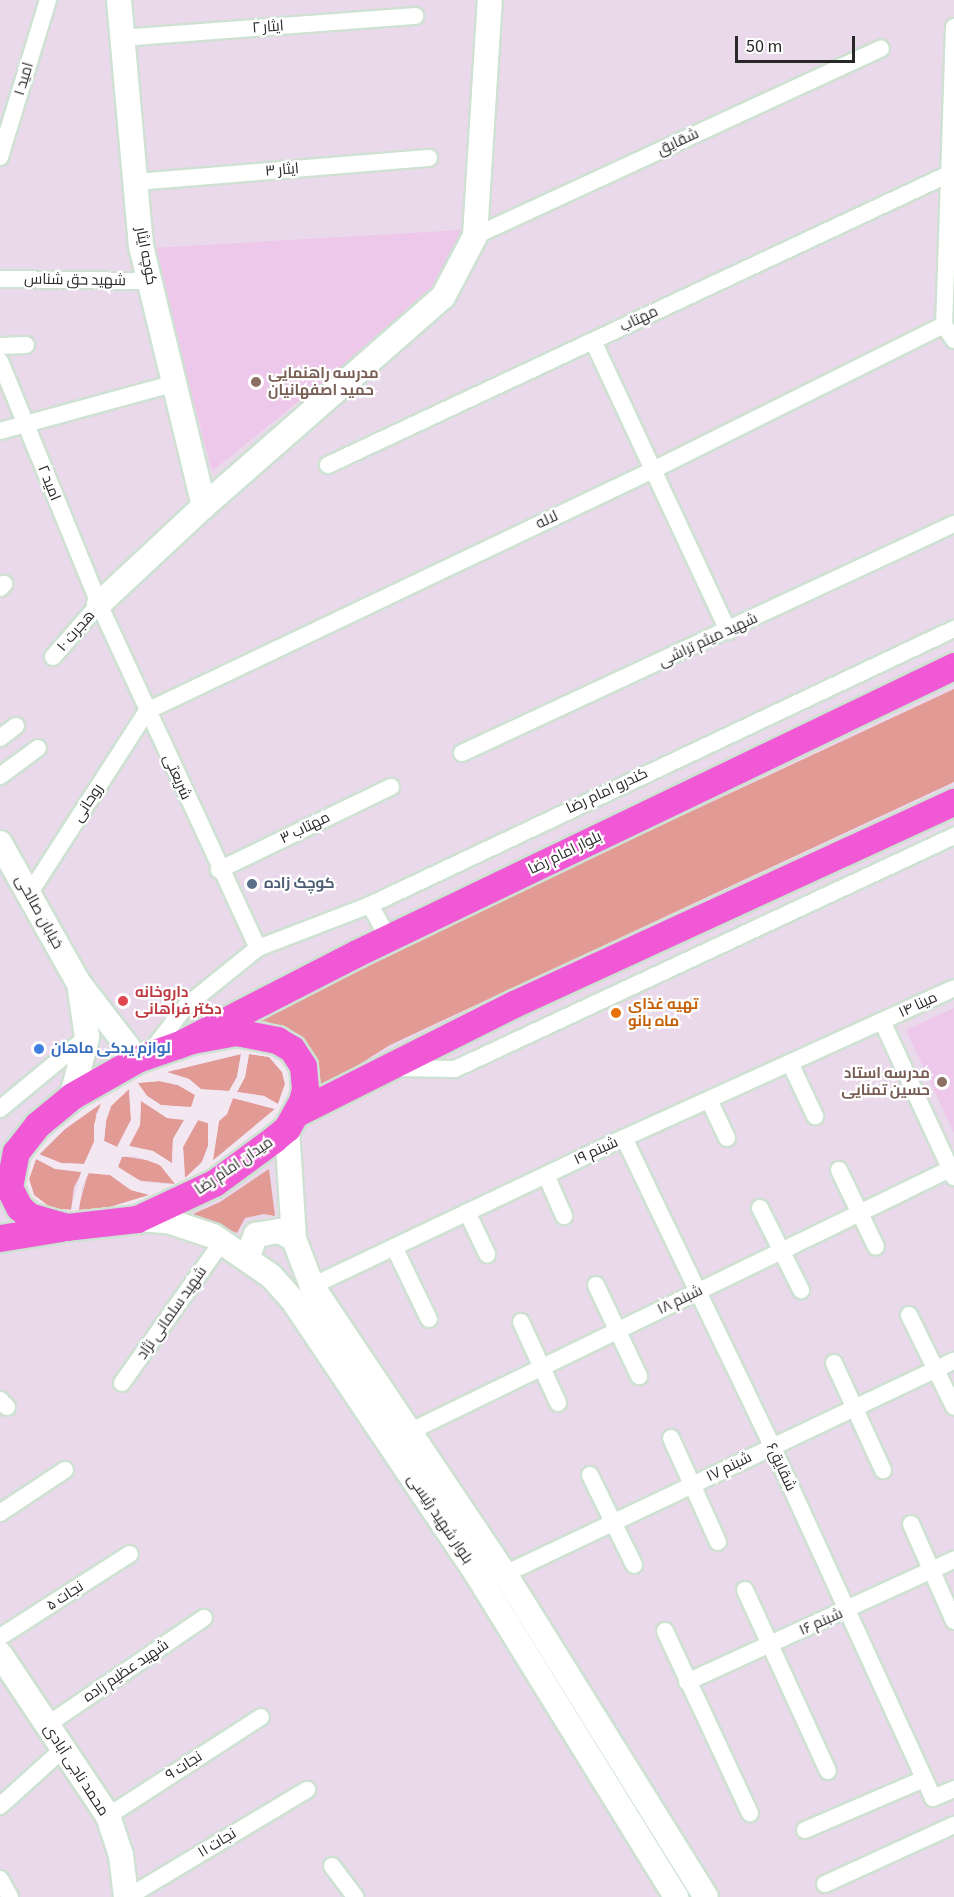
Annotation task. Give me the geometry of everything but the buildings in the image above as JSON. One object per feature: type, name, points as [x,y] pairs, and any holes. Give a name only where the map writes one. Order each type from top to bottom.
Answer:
[{"type":"main road","name":"بلوار امام رضا","points":[[178,1045],[274,993],[954,666]]},
{"type":"main road","points":[[292,1120],[514,1004],[954,802]]},
{"type":"main road","name":"میدان امام رضا","points":[[236,1032],[265,1035],[285,1044],[299,1056],[305,1078],[292,1120],[214,1183],[137,1219],[67,1227],[28,1216],[9,1187],[16,1152],[37,1125],[72,1096],[143,1057],[178,1045],[236,1032]]},
{"type":"main road","points":[[0,1149],[37,1125]]},
{"type":"main road","points":[[0,1238],[67,1227]]},
{"type":"street","name":"امید ۱","points":[[0,157],[48,0]]},
{"type":"street","name":"کوچه ایثار","points":[[119,0],[141,246],[204,506]]},
{"type":"street","points":[[99,604],[204,506],[425,316],[443,297],[475,236],[489,0]]},
{"type":"street","name":"ایثار ۲","points":[[122,38],[415,16]]},
{"type":"street","points":[[954,27],[944,324],[954,340]]},
{"type":"street","name":"شقایق","points":[[475,236],[881,48]]},
{"type":"street","name":"ایثار ۳","points":[[135,182],[429,158]]},
{"type":"street","name":"مهتاب","points":[[328,465],[949,174]]},
{"type":"street","name":"شهید حق شناس","points":[[0,279],[150,280]]},
{"type":"street","name":"لاله","points":[[147,711],[653,470],[944,324]]},
{"type":"street","points":[[593,341],[728,631]]},
{"type":"street","points":[[0,346],[26,345]]},
{"type":"street","name":"امید ۲","points":[[0,361],[99,604]]},
{"type":"street","points":[[0,431],[175,383]]},
{"type":"street","name":"شهید میثم تراشی","points":[[462,753],[954,525]]},
{"type":"street","name":"هجرت ۱۰","points":[[53,657],[99,604]]},
{"type":"street","name":"شریعتی","points":[[99,604],[219,870],[258,948]]},
{"type":"street","name":"کندرو امام رضا","points":[[143,1057],[186,1006],[258,948],[370,905],[954,629]]},
{"type":"street","name":"روحانی","points":[[29,894],[147,711]]},
{"type":"street","points":[[0,738],[16,726]]},
{"type":"street","points":[[0,776],[38,748]]},
{"type":"street","name":"مهتاب ۳","points":[[219,870],[391,787]]},
{"type":"street","points":[[392,1068],[455,1069],[954,836]]},
{"type":"street","name":"خیابان صالحی","points":[[0,843],[7,871],[29,894],[78,982]]},
{"type":"street","points":[[370,905],[389,939]]},
{"type":"street","points":[[72,1096],[87,1037],[78,982]]},
{"type":"street","points":[[78,982],[143,1057]]},
{"type":"street","name":"مینا ۱۴","points":[[882,1021],[954,988]]},
{"type":"street","points":[[882,1021],[952,1173]]},
{"type":"street","name":"شبنم ۱۹","points":[[312,1287],[624,1138],[882,1021]]},
{"type":"street","points":[[0,1109],[87,1037]]},
{"type":"street","points":[[790,1063],[815,1116]]},
{"type":"street","points":[[709,1100],[727,1138]]},
{"type":"street","name":"بلوار شهید رئیسی","points":[[292,1120],[294,1239],[312,1287],[505,1574],[706,1897]]},
{"type":"street","name":"شقایق۶","points":[[624,1138],[696,1293],[772,1446],[933,1798],[954,1789]]},
{"type":"street","points":[[839,1170],[876,1247]]},
{"type":"street","name":"شبنم ۱۸","points":[[411,1431],[860,1213],[952,1173]]},
{"type":"street","points":[[546,1175],[564,1216]]},
{"type":"street","points":[[760,1208],[801,1290]]},
{"type":"street","points":[[467,1212],[487,1254]]},
{"type":"street","name":"بلوار شهید رئیسی","points":[[137,1219],[168,1221],[222,1242],[247,1258],[292,1299],[473,1568],[673,1896]]},
{"type":"street","points":[[247,1258],[256,1235],[279,1231],[294,1239]]},
{"type":"street","name":"شهید سلمانی نژاد","points":[[122,1383],[222,1242]]},
{"type":"street","points":[[394,1247],[429,1319]]},
{"type":"street","points":[[596,1285],[639,1376]]},
{"type":"street","points":[[909,1315],[954,1407]]},
{"type":"street","points":[[521,1322],[558,1402]]},
{"type":"street","name":"شبنم ۱۷","points":[[505,1574],[954,1361]]},
{"type":"street","points":[[834,1363],[883,1470]]},
{"type":"street","points":[[671,1438],[718,1542]]},
{"type":"street","points":[[0,1513],[64,1470]]},
{"type":"street","points":[[590,1475],[634,1565]]},
{"type":"street","points":[[911,1524],[954,1621]]},
{"type":"street","name":"نجات ۵","points":[[0,1637],[130,1554]]},
{"type":"street","name":"شبنم ۱۶","points":[[687,1682],[954,1560]]},
{"type":"street","points":[[746,1590],[828,1772]]},
{"type":"street","name":"شهید عظیم زاده","points":[[47,1725],[204,1618]]},
{"type":"street","points":[[665,1631],[750,1813]]},
{"type":"street","name":"محمد ناجی آبادی","points":[[0,1654],[108,1816],[121,1855],[127,1897]]},
{"type":"street","name":"نجات ۹","points":[[108,1816],[261,1717]]},
{"type":"street","points":[[0,1806],[63,1749]]},
{"type":"street","points":[[805,1830],[924,1779]]},
{"type":"street","name":"نجات ۱۱","points":[[127,1897],[307,1790]]},
{"type":"street","points":[[825,1884],[954,1825]]},
{"type":"street","points":[[332,1866],[355,1897]]},
{"type":"street","points":[[0,1879],[10,1897]]},
{"type":"shaded area","name":"مدرسه راهنمایی حمید اصفهانیان","points":[[462,230],[434,293],[212,471],[152,248]]},
{"type":"shaded area","points":[[954,689],[954,782],[390,1045],[317,1091],[315,1062],[307,1046],[289,1029],[264,1021],[237,1023]]},
{"type":"shaded area","name":"مدرسه استاد حسین تمنایی","points":[[954,1008],[954,1133],[906,1030]]},
{"type":"shaded area","points":[[248,1045],[277,1051],[292,1073],[293,1092],[270,1126],[223,1163],[144,1205],[85,1217],[39,1211],[21,1190],[23,1163],[46,1134],[75,1110],[123,1082],[178,1059]],"holes":[[[241,1054],[237,1077],[229,1091],[201,1089],[189,1079],[167,1072]],[[249,1054],[269,1057],[282,1072],[285,1084],[278,1104],[264,1096],[237,1092],[245,1077]],[[159,1081],[178,1085],[195,1095],[191,1107],[161,1105],[147,1096],[138,1083]],[[129,1089],[131,1120],[117,1147],[104,1141],[106,1121],[111,1106]],[[233,1098],[275,1109],[213,1161],[219,1121],[227,1114]],[[141,1101],[167,1118],[184,1120],[173,1139],[172,1163],[153,1151],[129,1146],[140,1125]],[[101,1103],[94,1125],[94,1142],[84,1164],[61,1163],[39,1154],[65,1129]],[[198,1120],[208,1123],[208,1146],[202,1162],[185,1178],[183,1147]],[[135,1156],[160,1165],[175,1184],[144,1183],[118,1167],[122,1157]],[[36,1159],[55,1169],[81,1172],[71,1210],[51,1208],[34,1195],[29,1179]],[[89,1173],[110,1175],[131,1190],[149,1195],[110,1207],[79,1210],[82,1186]]]},
{"type":"shaded area","points":[[241,1054],[237,1077],[229,1091],[201,1090],[189,1079],[166,1072]]},
{"type":"shaded area","points":[[249,1054],[269,1057],[282,1072],[285,1084],[278,1104],[264,1096],[237,1092],[245,1077]]},
{"type":"shaded area","points":[[159,1081],[178,1085],[195,1095],[192,1108],[161,1105],[147,1096],[137,1083]]},
{"type":"shaded area","points":[[129,1089],[131,1120],[117,1147],[104,1141],[106,1121],[111,1106]]},
{"type":"shaded area","points":[[233,1098],[275,1109],[212,1161],[219,1121],[227,1114]]},
{"type":"shaded area","points":[[141,1100],[167,1118],[185,1119],[173,1139],[172,1164],[153,1151],[129,1146],[140,1125]]},
{"type":"shaded area","points":[[102,1103],[96,1114],[94,1142],[84,1164],[61,1163],[39,1155],[65,1129]]},
{"type":"shaded area","points":[[198,1120],[208,1123],[208,1146],[202,1162],[185,1179],[183,1147]]},
{"type":"shaded area","points":[[121,1156],[153,1161],[167,1170],[175,1184],[135,1180],[118,1167]]},
{"type":"shaded area","points":[[36,1159],[82,1172],[74,1187],[71,1210],[51,1208],[34,1195],[29,1179]]},
{"type":"shaded area","points":[[269,1169],[275,1216],[264,1214],[245,1218],[237,1233],[193,1214],[220,1202]]},
{"type":"shaded area","points":[[88,1173],[110,1175],[131,1190],[151,1195],[110,1207],[78,1210]]},
{"type":"place","name":"مدرسه راهنمایی حمید اصفهانیان","points":[[256,382]]},
{"type":"place","name":"کوچک زاده","points":[[252,884]]},
{"type":"place","name":"داروخانه دکتر فراهانی","points":[[123,1001]]},
{"type":"place","name":"تهیه غذای ماه بانو","points":[[616,1013]]},
{"type":"place","name":"لوازم یدکی ماهان","points":[[39,1049]]},
{"type":"place","name":"مدرسه استاد حسین تمنایی","points":[[942,1082]]}]
